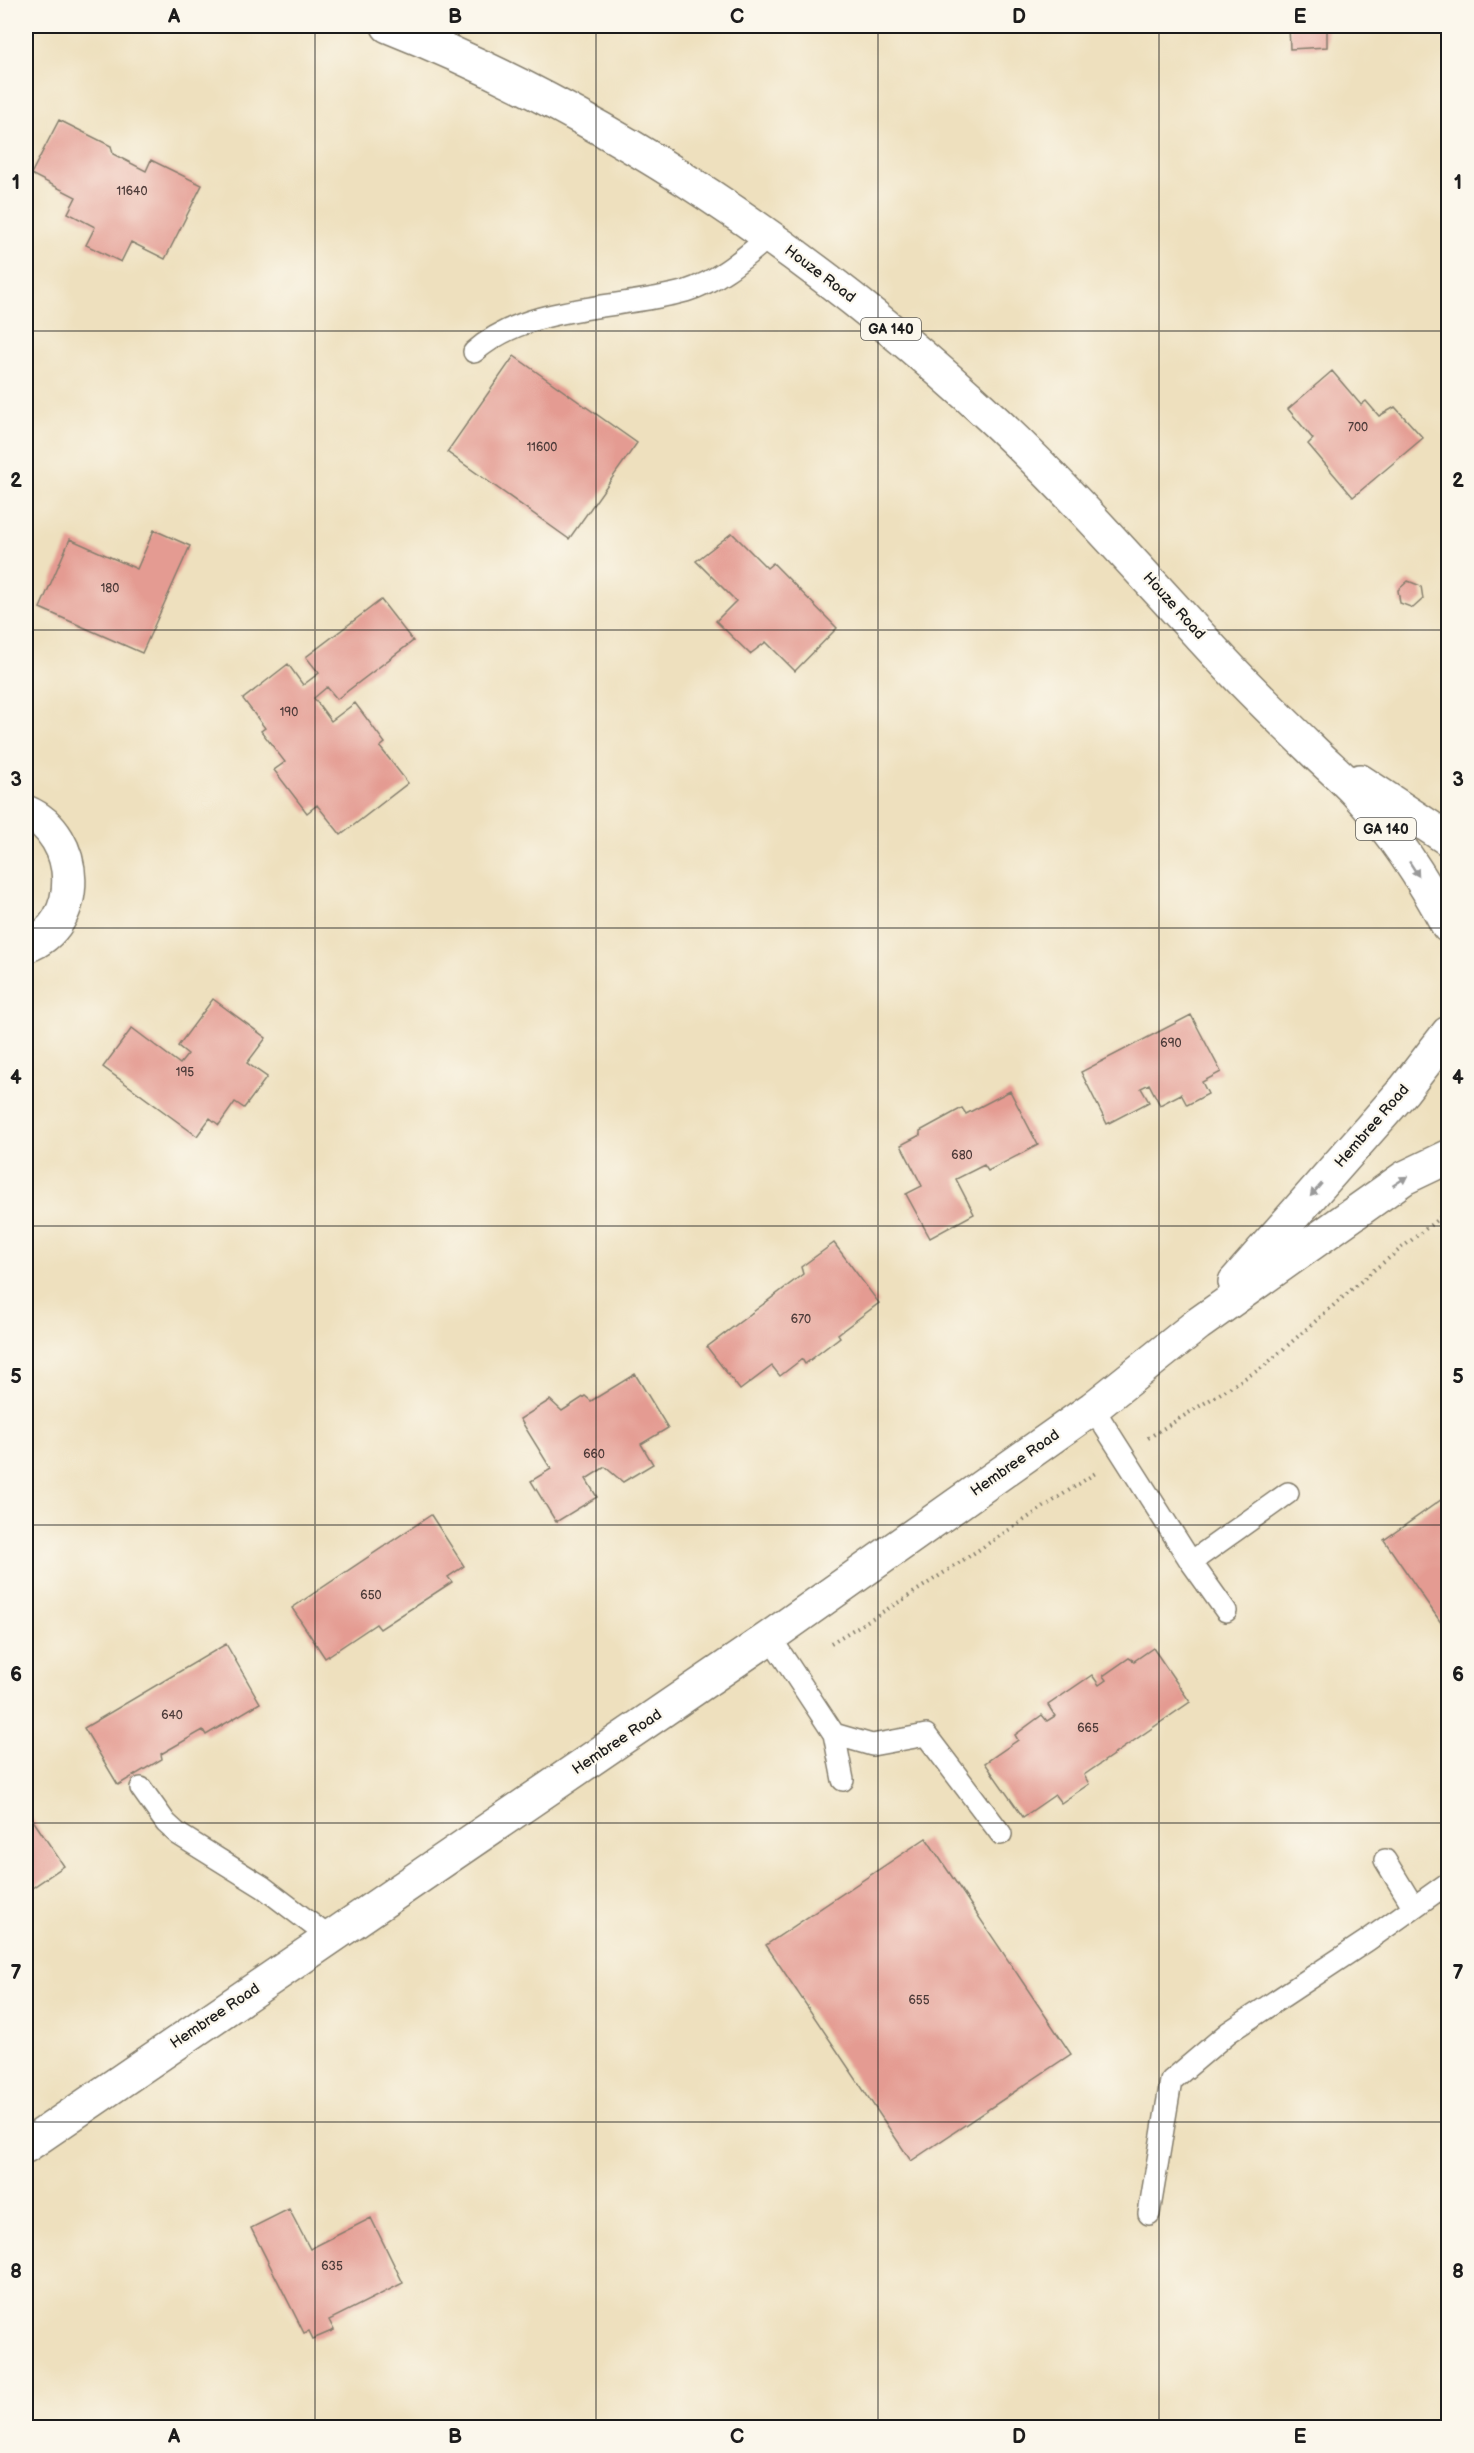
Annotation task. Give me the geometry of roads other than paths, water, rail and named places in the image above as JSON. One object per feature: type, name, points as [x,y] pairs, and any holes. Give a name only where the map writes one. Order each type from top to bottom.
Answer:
[{"type":"street","name":"Houze Road","points":[[388,26],[532,92],[643,154],[770,236],[876,316],[996,423],[1119,545],[1227,665],[1355,791],[1396,841],[1449,926]]},
{"type":"street","name":"Houze Road","points":[[1308,746],[1449,839]]},
{"type":"street","points":[[26,812],[48,826],[62,845],[69,867],[69,890],[62,911],[49,930],[26,946]]},
{"type":"street","name":"Hembree Road","points":[[1198,1324],[1404,1090],[1449,1033]]},
{"type":"street","name":"Hembree Road","points":[[26,2146],[770,1637],[1093,1408],[1198,1324],[1404,1178],[1449,1157]]},
{"type":"lane","points":[[474,352],[490,338],[522,324],[588,308],[688,290],[733,267],[770,236]]},
{"type":"lane","points":[[1093,1408],[1191,1562],[1226,1611]]},
{"type":"lane","points":[[1191,1562],[1288,1493]]},
{"type":"lane","points":[[770,1637],[834,1734],[843,1780]]},
{"type":"lane","points":[[834,1734],[872,1744],[926,1735],[1001,1834]]},
{"type":"lane","points":[[141,1788],[166,1823],[178,1834],[263,1887],[330,1938]]},
{"type":"lane","points":[[1385,1860],[1413,1906]]},
{"type":"lane","points":[[1149,2214],[1171,2081],[1229,2032],[1449,1883]]}]
